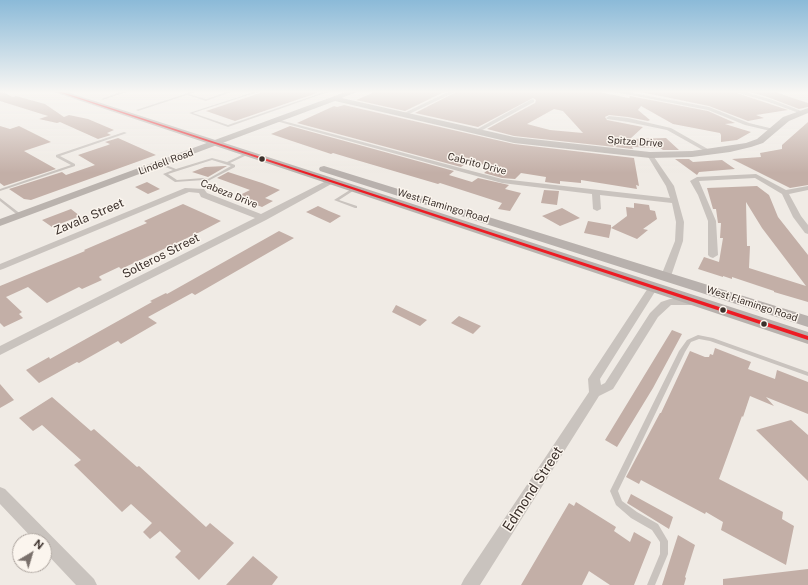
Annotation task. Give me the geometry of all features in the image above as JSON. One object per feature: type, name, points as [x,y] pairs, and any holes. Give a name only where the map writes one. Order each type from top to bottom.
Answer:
[{"type":"main road","name":"West Flamingo Road","points":[[136,118],[808,338]]},
{"type":"main road","name":"West Flamingo Road","points":[[165,118],[808,322]]},
{"type":"main road","points":[[294,170],[316,172],[330,176],[342,174]]},
{"type":"main road","points":[[331,182],[341,180],[372,190],[394,191]]},
{"type":"main road","points":[[556,255],[590,260],[656,280],[663,280],[666,276]]},
{"type":"main road","points":[[653,287],[669,285],[687,290],[731,297]]},
{"type":"street","name":"Lindell Road","points":[[0,223],[283,118]]},
{"type":"street","name":"Spitze Drive","points":[[417,118],[514,140],[650,155],[692,154],[748,145],[760,140],[775,130],[788,118]]},
{"type":"street","points":[[475,132],[500,118]]},
{"type":"street","points":[[612,118],[628,120],[669,129],[710,152]]},
{"type":"street","points":[[733,118],[747,124],[775,130]]},
{"type":"street","name":"Cabrito Drive","points":[[278,120],[502,181],[675,201]]},
{"type":"street","points":[[650,155],[670,186],[680,222],[679,241],[666,276]]},
{"type":"street","points":[[713,255],[712,221],[702,195],[694,181],[697,179],[756,176],[785,193],[797,217],[808,231]]},
{"type":"street","name":"Solteros Street","points":[[0,351],[331,182]]},
{"type":"street","points":[[785,193],[808,188]]},
{"type":"street","name":"Cabeza Drive","points":[[188,190],[201,191],[204,195],[263,218]]},
{"type":"street","name":"Zavala Street","points":[[0,267],[188,190]]},
{"type":"street","points":[[596,192],[597,209]]},
{"type":"street","name":"Edmond Street","points":[[595,393],[594,379],[653,287]]},
{"type":"street","name":"Edmond Street","points":[[470,585],[595,393],[609,386],[654,315],[665,304],[678,301],[700,303]]},
{"type":"street","points":[[0,494],[88,585]]},
{"type":"lane","points":[[204,118],[228,126],[251,118]]},
{"type":"lane","points":[[0,190],[74,165],[57,156],[126,133]]},
{"type":"lane","points":[[227,164],[247,154]]},
{"type":"lane","points":[[212,159],[234,166],[208,180],[176,181],[165,174],[176,170],[212,159]]},
{"type":"lane","points":[[160,164],[176,170]]},
{"type":"lane","points":[[354,189],[336,200],[356,207]]},
{"type":"lane","points":[[0,199],[21,216]]},
{"type":"lane","points":[[651,585],[664,554],[664,541],[655,527],[634,515],[618,503],[614,491],[682,351],[689,341],[698,337],[710,339],[808,374]]},
{"type":"building","points":[[85,118],[114,130],[107,133],[111,135],[98,139],[60,122],[57,123],[39,119]]},
{"type":"building","points":[[227,118],[243,118],[235,121]]},
{"type":"building","points":[[307,118],[402,118],[514,144],[634,158],[639,186],[636,185],[637,189],[581,180],[581,183],[560,181],[560,184],[545,182],[546,177],[521,173],[515,179],[502,178],[484,173],[492,167],[469,161],[461,167],[297,123]]},
{"type":"building","points":[[439,118],[494,118],[478,127]]},
{"type":"building","points":[[507,118],[537,118],[527,124],[550,130],[583,133],[570,118],[606,118],[607,120],[643,127],[630,139],[666,138],[679,150],[632,147],[633,149],[514,136],[487,129]]},
{"type":"building","points":[[634,118],[648,118],[650,120],[648,121]]},
{"type":"building","points":[[663,118],[724,118],[735,123],[725,124],[751,132],[737,140],[721,142],[720,133],[673,124]]},
{"type":"building","points":[[741,118],[762,118],[748,121]]},
{"type":"building","points":[[808,122],[808,185],[790,188],[732,159],[761,157],[760,153],[782,149],[782,145]]},
{"type":"building","points":[[0,126],[10,129],[19,126],[51,142],[24,151],[56,169],[4,186],[0,183]]},
{"type":"building","points":[[290,126],[454,171],[449,175],[472,182],[478,178],[509,185],[505,189],[521,193],[510,211],[498,209],[502,203],[440,183],[438,184],[333,153],[331,154],[271,134]]},
{"type":"building","points":[[118,138],[156,155],[31,200],[24,199],[9,189],[62,172],[66,175],[95,165],[78,155],[108,145],[110,144],[105,142]]},
{"type":"building","points":[[675,159],[689,159],[693,162],[722,160],[735,169],[699,172],[697,175]]},
{"type":"building","points":[[227,166],[208,177],[192,172],[205,167]]},
{"type":"building","points":[[228,172],[280,190],[265,198],[273,201],[262,207],[236,197],[250,190],[217,178]]},
{"type":"building","points":[[147,182],[160,189],[148,194],[135,187]]},
{"type":"building","points":[[757,186],[769,195],[778,217],[808,255],[808,302],[732,277],[732,279],[723,277],[698,269],[704,257],[719,262],[723,238],[720,238],[721,223],[718,223],[716,209],[713,209],[707,188]],"holes":[[[746,202],[762,228],[806,286],[749,268],[750,246],[747,246]]]},
{"type":"building","points":[[544,190],[559,191],[557,205],[541,203]]},
{"type":"building","points":[[634,203],[649,205],[650,210],[655,211],[657,219],[643,229],[648,230],[637,239],[611,228],[627,216],[626,207],[634,208]]},
{"type":"building","points":[[183,204],[221,221],[121,269],[119,267],[100,276],[99,277],[102,280],[82,289],[79,287],[47,303],[28,287],[6,297],[22,312],[19,314],[23,318],[4,327],[0,323],[0,286],[85,251],[84,250],[147,223],[144,221]]},
{"type":"building","points":[[318,206],[341,216],[330,223],[306,212]]},
{"type":"building","points":[[562,208],[580,218],[560,226],[542,216]]},
{"type":"building","points":[[71,209],[80,216],[52,227],[42,220]]},
{"type":"building","points":[[588,221],[611,225],[609,238],[584,233]]},
{"type":"building","points":[[279,231],[294,238],[195,295],[192,293],[148,317],[157,323],[121,344],[118,341],[39,383],[26,370],[49,357],[50,359],[152,302],[150,301],[166,293],[167,294]]},
{"type":"building","points":[[396,305],[427,320],[420,326],[392,312]]},
{"type":"building","points":[[459,316],[481,326],[473,334],[451,323]]},
{"type":"building","points":[[672,330],[682,334],[653,388],[617,447],[605,440]]},
{"type":"building","points":[[715,348],[751,362],[748,369],[775,379],[777,370],[808,382],[808,414],[766,397],[774,406],[750,396],[719,479],[783,512],[782,519],[794,526],[786,565],[721,530],[723,522],[706,512],[705,514],[641,480],[639,484],[626,477],[661,413],[690,351],[705,357],[709,357],[710,354],[713,355]]},
{"type":"building","points":[[0,384],[14,400],[0,408]]},
{"type":"building","points":[[52,397],[91,431],[94,429],[137,467],[139,466],[206,527],[210,523],[234,543],[199,580],[175,557],[181,551],[160,531],[150,539],[143,532],[152,523],[131,504],[122,512],[74,465],[81,460],[42,425],[33,431],[19,418]]},
{"type":"building","points":[[791,420],[808,435],[808,481],[756,430]]},
{"type":"building","points":[[631,494],[673,517],[669,529],[627,503]]},
{"type":"building","points":[[576,502],[616,527],[614,531],[630,542],[634,532],[651,542],[634,585],[610,585],[589,571],[582,585],[521,585],[569,503],[574,506]]},
{"type":"building","points":[[678,535],[695,545],[684,585],[662,585]]},
{"type":"building","points":[[253,556],[278,577],[272,585],[226,585]]},
{"type":"building","points":[[808,569],[808,585],[723,585],[723,579]]},
{"type":"transit line","points":[[139,118],[808,338]]}]
